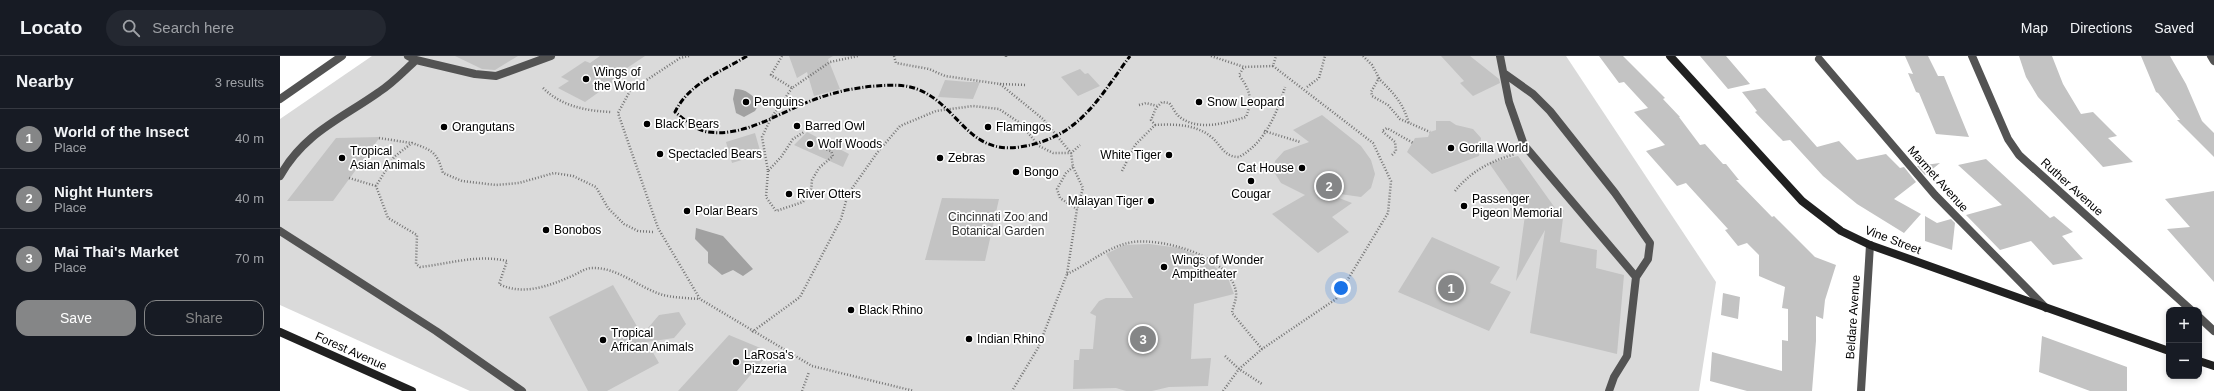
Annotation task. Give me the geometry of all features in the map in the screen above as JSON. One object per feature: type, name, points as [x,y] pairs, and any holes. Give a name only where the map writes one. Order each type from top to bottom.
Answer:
[{"type":"main road","name":"Vine Street","points":[[1670,56],[1786,182],[1802,202],[1841,231],[1870,245],[2166,350]]},
{"type":"main road","name":"Forest Avenue","points":[[280,332],[412,391]]},
{"type":"main road","points":[[2202,362],[2214,366]]},
{"type":"street","points":[[330,56],[340,57]]},
{"type":"street","points":[[408,56],[416,60],[475,74],[496,76],[551,56]]},
{"type":"street","points":[[1500,56],[1505,74],[1509,102],[1524,145],[1636,277]]},
{"type":"street","name":"Ruther Avenue","points":[[1972,56],[2008,139],[2019,155],[2188,307]]},
{"type":"street","points":[[2212,56],[2214,61]]},
{"type":"street","points":[[280,99],[340,57]]},
{"type":"street","points":[[280,176],[287,160],[312,137],[337,117],[378,94],[416,60]]},
{"type":"street","name":"Marmet Avenue","points":[[1819,60],[1935,195],[2046,308]]},
{"type":"street","points":[[1505,74],[1533,94],[1550,111],[1615,193],[1650,243],[1648,259],[1636,277],[1627,356],[1614,377],[1609,391]]},
{"type":"street","points":[[280,231],[436,331],[522,391]]},
{"type":"street","name":"Beldare Avenue","points":[[1861,391],[1870,245]]},
{"type":"street","points":[[2202,321],[2214,331]]},
{"type":"path","points":[[689,56],[680,58],[630,91],[618,112],[658,228],[700,299]]},
{"type":"path","points":[[782,56],[771,75],[792,88]]},
{"type":"path","points":[[825,149],[831,151],[833,156],[819,168],[812,180],[812,192],[803,202],[776,211],[766,197],[768,171],[762,137],[771,118],[792,88],[830,62],[858,56]]},
{"type":"path","points":[[894,56],[896,63],[929,69],[945,76],[1000,84],[1026,85]]},
{"type":"path","points":[[1211,56],[1244,67],[1273,66],[1303,91],[1372,143],[1392,181],[1388,213],[1336,299],[1262,349],[1239,369],[1223,391]]},
{"type":"path","points":[[1273,66],[1276,56]]},
{"type":"path","points":[[1307,87],[1319,78],[1325,56]]},
{"type":"path","points":[[1363,56],[1372,65],[1378,78],[1398,95],[1406,109],[1409,124]]},
{"type":"path","points":[[1154,125],[1151,120],[1158,106],[1162,102],[1168,101],[1181,118],[1210,125],[1224,124],[1246,117],[1252,102],[1252,91],[1239,75],[1244,67]]},
{"type":"path","points":[[1378,78],[1371,92],[1372,96],[1388,105],[1392,112],[1409,124],[1430,132]]},
{"type":"path","points":[[1000,84],[1043,119],[1071,153],[1073,166],[1084,188],[1077,209],[1067,274],[1038,348],[1012,391]]},
{"type":"path","points":[[1122,171],[1126,159],[1138,139],[1154,125],[1186,126],[1204,132],[1216,141],[1220,149],[1234,158],[1241,158],[1247,154],[1280,106],[1285,87]]},
{"type":"path","points":[[543,88],[548,94],[569,104],[589,110],[611,112]]},
{"type":"path","points":[[1139,105],[1146,103],[1158,106]]},
{"type":"path","points":[[752,332],[800,297],[841,219],[848,194],[877,153],[900,126],[936,111],[973,106],[999,109],[1020,123],[1039,146],[1053,153],[1071,153],[1080,145]]},
{"type":"path","points":[[1392,155],[1396,151],[1395,142],[1382,131],[1387,128],[1413,143]]},
{"type":"path","points":[[1264,131],[1300,142]]},
{"type":"path","points":[[768,171],[782,156],[787,145],[796,135],[804,132]]},
{"type":"path","points":[[379,138],[412,143],[432,150],[440,163],[443,173],[455,180],[474,183],[529,181],[543,175],[559,172],[577,177],[595,186],[613,216],[642,233],[653,232]]},
{"type":"path","points":[[376,186],[394,158],[412,143]]},
{"type":"path","points":[[1455,190],[1462,182],[1482,166],[1528,150]]},
{"type":"path","points":[[1073,166],[1066,173],[1057,189],[1060,198],[1077,209]]},
{"type":"path","points":[[349,178],[376,186]]},
{"type":"path","points":[[376,186],[388,218],[417,235],[419,247],[415,257],[416,264],[420,267],[467,260],[500,259],[507,261],[499,284],[506,289],[520,290],[550,285],[590,268],[608,269],[641,286],[665,295],[700,299],[752,332],[812,366],[914,391]]},
{"type":"path","points":[[1067,274],[1118,246],[1130,242],[1150,241],[1172,244],[1201,255],[1223,270],[1235,289],[1236,297],[1232,313],[1262,349]]},
{"type":"path","points":[[1225,356],[1239,369],[1262,384]]},
{"type":"path","points":[[802,391],[809,372]]},
{"type":"green space","name":"Cincinnati Zoo and Botanical Garden","points":[[372,56],[1566,56],[1716,282],[1699,391],[470,391],[280,305],[280,119]]},
{"type":"shaded area","name":"Penguins","points":[[735,89],[746,91],[754,98],[759,104],[755,111],[744,117],[736,113],[733,99]]},
{"type":"shaded area","points":[[696,228],[723,236],[753,269],[743,276],[733,270],[722,275],[708,263],[708,252],[695,239]]},
{"type":"building","points":[[455,56],[518,56],[495,70],[482,69]]},
{"type":"building","name":"Wings of the World","points":[[600,56],[645,56],[624,70],[627,72],[585,102],[558,88],[569,81],[561,77],[585,61],[590,63]]},
{"type":"building","points":[[789,56],[833,56],[828,59],[840,89],[814,96],[807,72],[797,78]]},
{"type":"building","points":[[1441,56],[1470,56],[1499,79],[1500,83],[1473,96],[1460,83],[1464,81]]},
{"type":"building","points":[[1599,56],[1623,56],[1665,98],[1663,99],[1680,117],[1700,145],[1705,144],[1723,164],[1726,164],[1739,180],[1736,180],[1772,217],[1774,216],[1815,257],[1836,265],[1825,300],[1823,319],[1816,316],[1816,341],[1812,391],[1747,391],[1710,381],[1712,352],[1782,371],[1782,340],[1788,341],[1788,309],[1782,308],[1785,287],[1759,276],[1759,255],[1747,243],[1738,246],[1725,230],[1728,229],[1686,183],[1677,186],[1646,151],[1665,145],[1634,112],[1648,108],[1624,82],[1619,83]]},
{"type":"building","points":[[1700,56],[1726,56],[1750,84],[1728,89]]},
{"type":"building","points":[[1905,56],[1928,56],[1938,76],[1944,76],[1969,137],[1936,134],[1919,93],[1916,92],[1908,73],[1913,74]]},
{"type":"building","points":[[2019,56],[2052,56],[2063,84],[2081,114],[2093,112],[2117,136],[2108,138],[2133,162],[2103,167],[2038,97],[2026,77]]},
{"type":"building","points":[[2141,56],[2170,56],[2186,84],[2202,121],[2214,133],[2214,157],[2177,120],[2180,120],[2156,92]]},
{"type":"building","points":[[1080,69],[1085,74],[1088,73],[1100,86],[1078,96],[1061,77]]},
{"type":"building","points":[[945,80],[980,82],[973,99],[938,97]]},
{"type":"building","points":[[1765,88],[1817,147],[1839,141],[1857,160],[1886,154],[1900,168],[1904,167],[1916,182],[1894,199],[1921,214],[1904,233],[1857,204],[1823,176],[1790,140],[1783,141],[1755,112],[1757,111],[1742,92]]},
{"type":"building","points":[[1322,115],[1361,146],[1371,160],[1375,174],[1371,188],[1361,197],[1340,194],[1339,198],[1352,203],[1332,217],[1349,232],[1318,253],[1272,214],[1305,195],[1281,183],[1274,172],[1275,161],[1284,151],[1309,142],[1293,130]]},
{"type":"building","name":"Gorilla World","points":[[1436,121],[1450,121],[1456,125],[1473,129],[1481,138],[1479,156],[1432,174],[1407,152],[1415,138],[1428,137],[1430,132],[1436,130]]},
{"type":"building","points":[[807,132],[849,154],[843,167],[794,145]]},
{"type":"building","points":[[755,133],[761,154],[732,163],[726,142]]},
{"type":"building","name":"Tropical Asian Animals","points":[[380,137],[333,201],[287,201],[336,138]]},
{"type":"building","points":[[1518,156],[1555,208],[1564,210],[1560,242],[1597,250],[1596,268],[1624,275],[1617,354],[1530,333],[1545,230],[1516,281],[1525,215],[1489,163]]},
{"type":"building","points":[[1986,159],[2050,218],[2054,216],[2073,232],[2062,236],[2083,259],[2053,265],[2031,241],[2000,250],[1966,215],[2002,205],[1958,165]]},
{"type":"building","points":[[1940,163],[1925,175],[1917,166]]},
{"type":"building","points":[[2214,191],[2214,282],[2167,229],[2190,227],[2165,199]]},
{"type":"building","points":[[942,198],[999,199],[985,261],[925,260]]},
{"type":"building","points":[[1925,216],[1937,223],[1951,219],[1955,223],[1952,250],[1925,241]]},
{"type":"building","points":[[1432,237],[1500,267],[1490,283],[1511,292],[1489,331],[1398,292]]},
{"type":"building","points":[[1149,244],[1180,248],[1207,260],[1228,278],[1234,294],[1194,304],[1191,359],[1211,358],[1208,386],[1169,387],[1152,391],[1126,391],[1116,388],[1073,389],[1074,360],[1079,360],[1080,349],[1093,349],[1096,316],[1090,313],[1099,301],[1106,298],[1133,298],[1106,254],[1124,245]]},
{"type":"building","name":"Tropical African Animals","points":[[613,285],[642,335],[659,315],[679,312],[686,324],[674,338],[647,342],[659,363],[607,391],[588,391],[549,317]]},
{"type":"building","points":[[1723,293],[1740,297],[1738,319],[1721,315]]},
{"type":"building","name":"LaRosa's Pizzeria","points":[[729,335],[770,352],[737,391],[678,391]]},
{"type":"building","points":[[2042,336],[2127,367],[2127,391],[2090,391],[2039,372]]},
{"type":"railway","points":[[747,56],[706,79],[688,93],[675,112],[690,124],[703,131],[721,133],[747,128],[816,99],[849,90],[886,85],[912,87],[931,96],[964,127],[987,144],[1002,147],[1020,147],[1040,142],[1058,135],[1072,126],[1097,101],[1130,56]]},
{"type":"place","name":"Wings of the World","points":[[586,79]]},
{"type":"place","name":"Penguins","points":[[746,102]]},
{"type":"place","name":"Snow Leopard","points":[[1199,102]]},
{"type":"place","name":"Black Bears","points":[[647,124]]},
{"type":"place","name":"Barred Owl","points":[[797,126]]},
{"type":"place","name":"Orangutans","points":[[444,127]]},
{"type":"place","name":"Flamingos","points":[[988,127]]},
{"type":"place","name":"Wolf Woods","points":[[810,144]]},
{"type":"place","name":"Gorilla World","points":[[1451,148]]},
{"type":"place","name":"Spectacled Bears","points":[[660,154]]},
{"type":"place","name":"White Tiger","points":[[1169,155]]},
{"type":"place","name":"Tropical Asian Animals","points":[[342,158]]},
{"type":"place","name":"Zebras","points":[[940,158]]},
{"type":"place","name":"Cat House","points":[[1302,168]]},
{"type":"place","name":"Bongo","points":[[1016,172]]},
{"type":"place","name":"Cougar","points":[[1251,181]]},
{"type":"place","name":"Night Hunters","points":[[1329,186]]},
{"type":"place","name":"River Otters","points":[[789,194]]},
{"type":"place","name":"Malayan Tiger","points":[[1151,201]]},
{"type":"place","name":"Passenger Pigeon Memorial","points":[[1464,206]]},
{"type":"place","name":"Polar Bears","points":[[687,211]]},
{"type":"place","name":"Bonobos","points":[[546,230]]},
{"type":"place","name":"Wings of Wonder Ampitheater","points":[[1164,267]]},
{"type":"place","name":"World of the Insect","points":[[1451,288]]},
{"type":"place","name":"Black Rhino","points":[[851,310]]},
{"type":"place","name":"Indian Rhino","points":[[969,339]]},
{"type":"place","name":"Mai Thai's Market","points":[[1143,339]]},
{"type":"place","name":"Tropical African Animals","points":[[603,340]]},
{"type":"place","name":"LaRosa's Pizzeria","points":[[736,362]]}]
